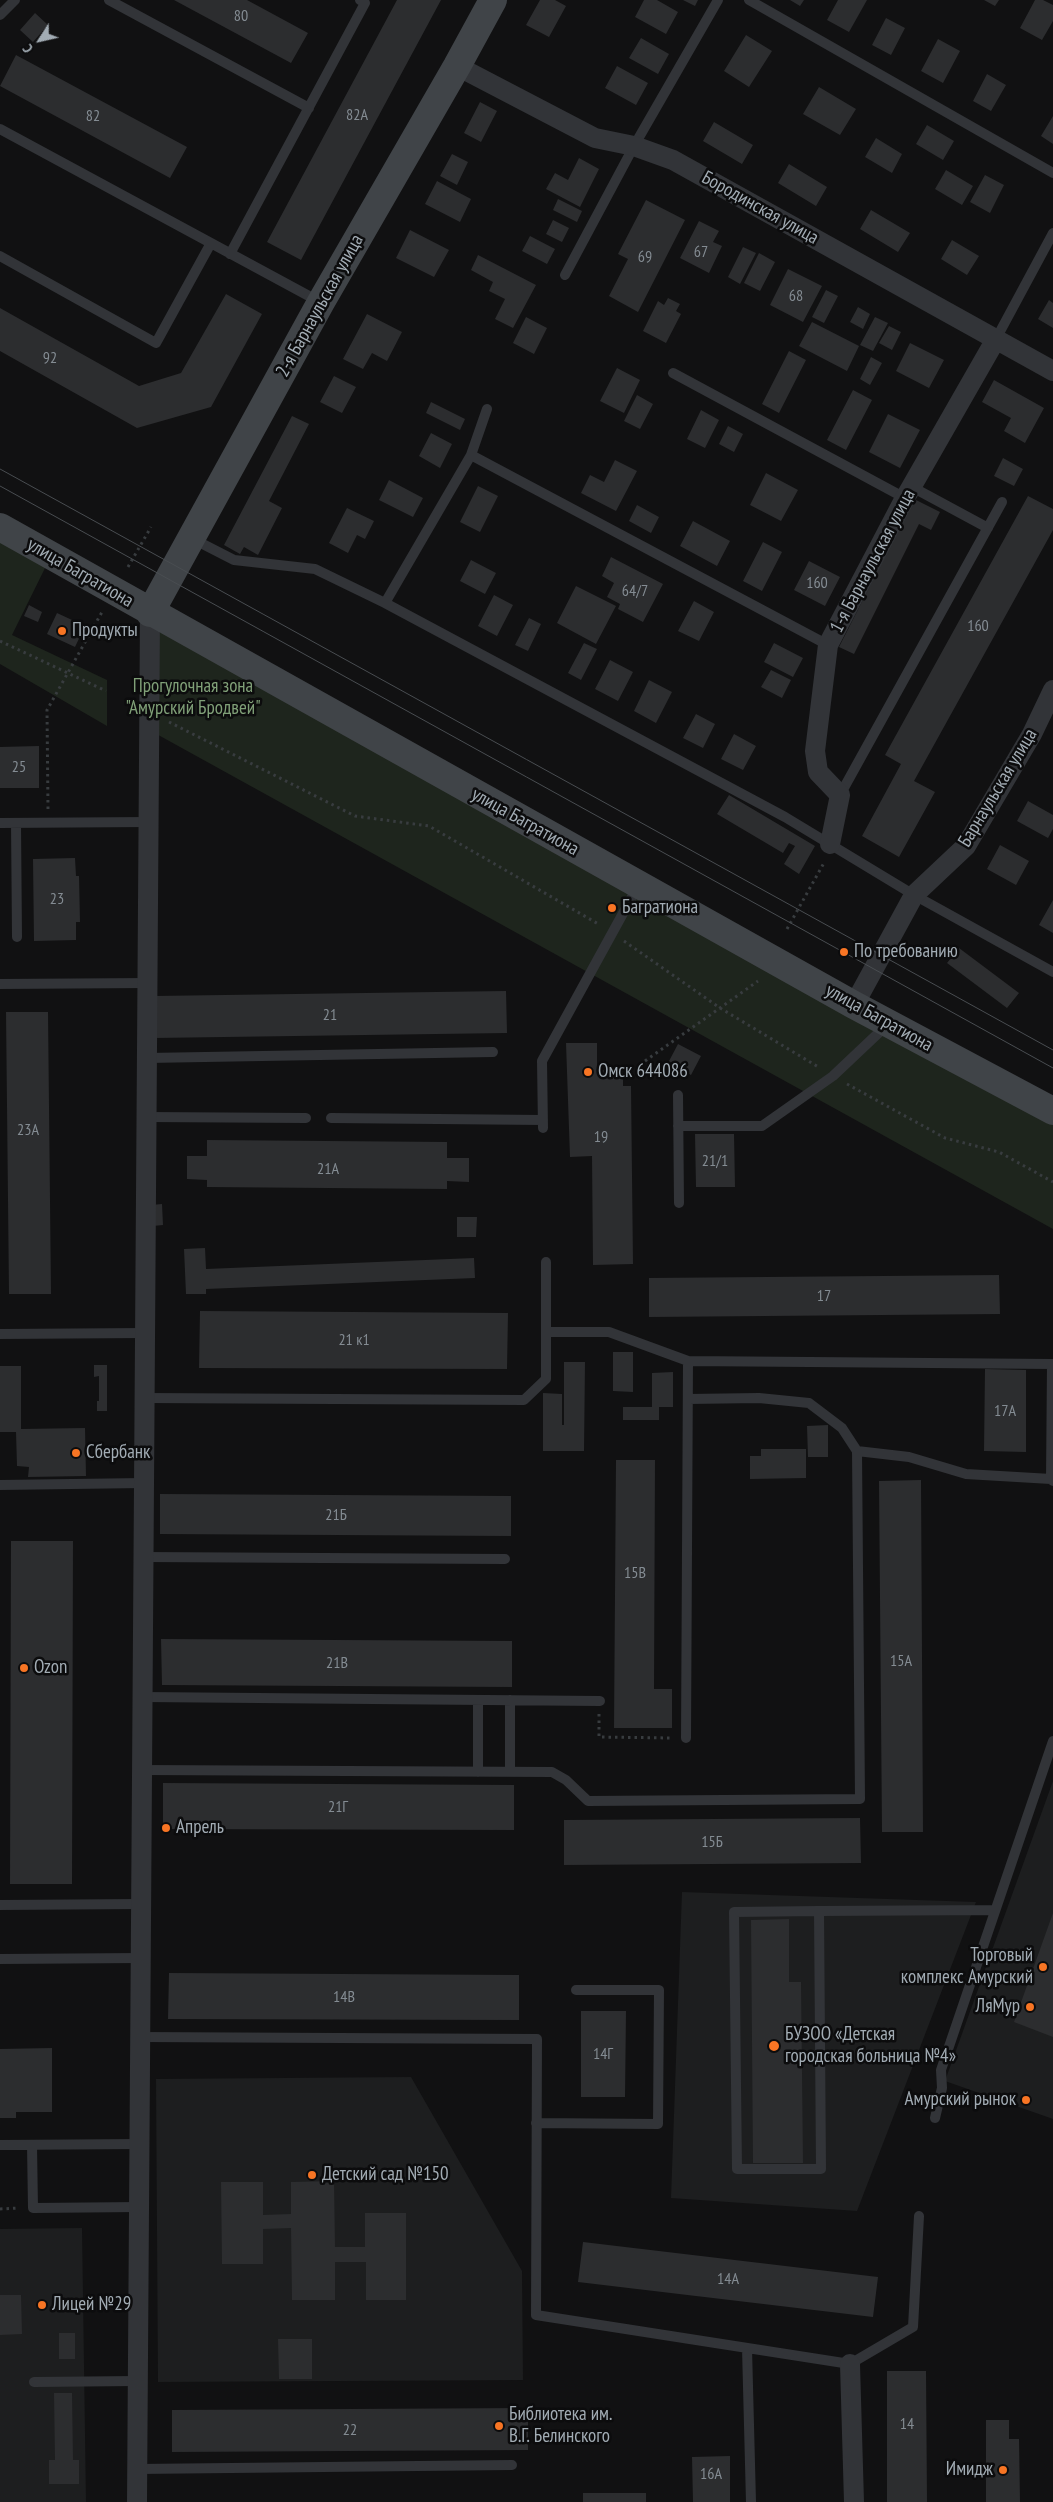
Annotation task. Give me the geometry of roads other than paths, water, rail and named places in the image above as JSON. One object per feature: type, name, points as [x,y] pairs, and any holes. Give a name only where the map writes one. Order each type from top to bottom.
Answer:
[{"type":"street","name":"2-я Барнаульская улица","points":[[150,613],[321,302],[493,0]]},
{"type":"street","name":"Бородинская улица","points":[[457,66],[595,138],[634,146],[673,160],[1053,371]]},
{"type":"street","name":"1-я Барнаульская улица","points":[[840,794],[818,772],[815,751],[828,645],[908,493],[996,339]]},
{"type":"street","name":"улица Багратиона","points":[[0,527],[150,613],[888,1024],[1053,1111]]},
{"type":"street","points":[[137,2502],[150,613]]},
{"type":"street","name":"Барнаульская улица","points":[[854,1005],[914,895],[966,846],[1032,734],[1053,690]]},
{"type":"street","points":[[832,844],[840,794]]},
{"type":"street","points":[[850,2364],[854,2502]]},
{"type":"lane","points":[[0,15],[15,0]]},
{"type":"lane","points":[[109,0],[309,108]]},
{"type":"lane","points":[[230,254],[365,3],[360,0]]},
{"type":"lane","points":[[565,275],[634,146],[718,0]]},
{"type":"lane","points":[[748,0],[1053,172]]},
{"type":"lane","points":[[0,129],[321,302]]},
{"type":"lane","points":[[996,339],[1053,233]]},
{"type":"lane","points":[[0,256],[156,343],[211,243]]},
{"type":"lane","points":[[673,373],[908,493],[988,528]]},
{"type":"lane","points":[[385,603],[471,455],[487,409]]},
{"type":"lane","points":[[471,455],[828,645]]},
{"type":"lane","points":[[840,794],[1002,502]]},
{"type":"lane","points":[[191,538],[234,560],[315,569],[385,603],[785,817],[914,895],[1053,972]]},
{"type":"lane","points":[[0,823],[149,822]]},
{"type":"lane","points":[[16,823],[17,937]]},
{"type":"lane","points":[[332,1118],[543,1124],[542,1061],[639,885]]},
{"type":"lane","points":[[0,984],[148,984]]},
{"type":"lane","points":[[678,1126],[762,1126],[833,1076],[888,1024]]},
{"type":"lane","points":[[147,1058],[493,1052]]},
{"type":"lane","points":[[678,1095],[679,1202]]},
{"type":"lane","points":[[147,1117],[306,1118]]},
{"type":"lane","points":[[145,1398],[524,1400],[546,1379],[546,1262]]},
{"type":"lane","points":[[546,1332],[609,1332],[688,1361],[1052,1364],[1052,1480],[966,1474],[909,1457],[857,1452]]},
{"type":"lane","points":[[0,1334],[145,1333]]},
{"type":"lane","points":[[686,1738],[688,1361]]},
{"type":"lane","points":[[142,1770],[552,1772],[566,1780],[588,1801],[860,1799],[857,1452],[842,1428],[809,1402],[758,1398],[688,1399]]},
{"type":"lane","points":[[0,1485],[144,1483]]},
{"type":"lane","points":[[143,1557],[505,1559]]},
{"type":"lane","points":[[142,1698],[600,1701]]},
{"type":"lane","points":[[478,1700],[478,1772]]},
{"type":"lane","points":[[510,1700],[510,1772]]},
{"type":"lane","points":[[935,2118],[942,2088],[941,2070],[1053,1741]]},
{"type":"lane","points":[[0,1905],[141,1904]]},
{"type":"lane","points":[[818,1911],[821,2169],[736,2169],[734,1912],[818,1911],[995,1910]]},
{"type":"lane","points":[[0,1959],[141,1958]]},
{"type":"lane","points":[[536,2123],[658,2124],[659,1990],[576,1990]]},
{"type":"lane","points":[[140,2037],[537,2040],[536,2315],[850,2364],[913,2327],[919,2216]]},
{"type":"lane","points":[[0,2145],[139,2144]]},
{"type":"lane","points":[[32,2145],[32,2208],[139,2207]]},
{"type":"lane","points":[[747,2348],[751,2502]]},
{"type":"lane","points":[[34,2382],[138,2381]]},
{"type":"lane","points":[[137,2470],[512,2465]]},
{"type":"tram line","points":[[0,469],[1053,1050]]},
{"type":"tram line","points":[[0,486],[1053,1068]]},
{"type":"place","name":"Продукты","points":[[62,631]]},
{"type":"place","name":"Багратиона","points":[[612,908]]},
{"type":"place","name":"По требованию","points":[[844,952]]},
{"type":"place","name":"Омск 644086","points":[[588,1072]]},
{"type":"place","name":"Сбербанк","points":[[76,1453]]},
{"type":"place","name":"Ozon","points":[[24,1668]]},
{"type":"place","name":"Апрель","points":[[166,1828]]},
{"type":"place","name":"Торговый комплекс Амурский","points":[[1043,1967]]},
{"type":"place","name":"ЛяМур","points":[[1030,2007]]},
{"type":"place","name":"БУЗОО «Детская городская больница №4»","points":[[774,2046]]},
{"type":"place","name":"Амурский рынок","points":[[1026,2100]]},
{"type":"place","name":"Детский сад №150","points":[[312,2175]]},
{"type":"place","name":"Лицей №29","points":[[42,2305]]},
{"type":"place","name":"Библиотека им. В.Г. Белинского","points":[[499,2426]]},
{"type":"place","name":"Имидж","points":[[1003,2470]]},
{"type":"park label","name":"Прогулочная зона \"Амурский Бродвей\"","points":[[193,698]]}]
